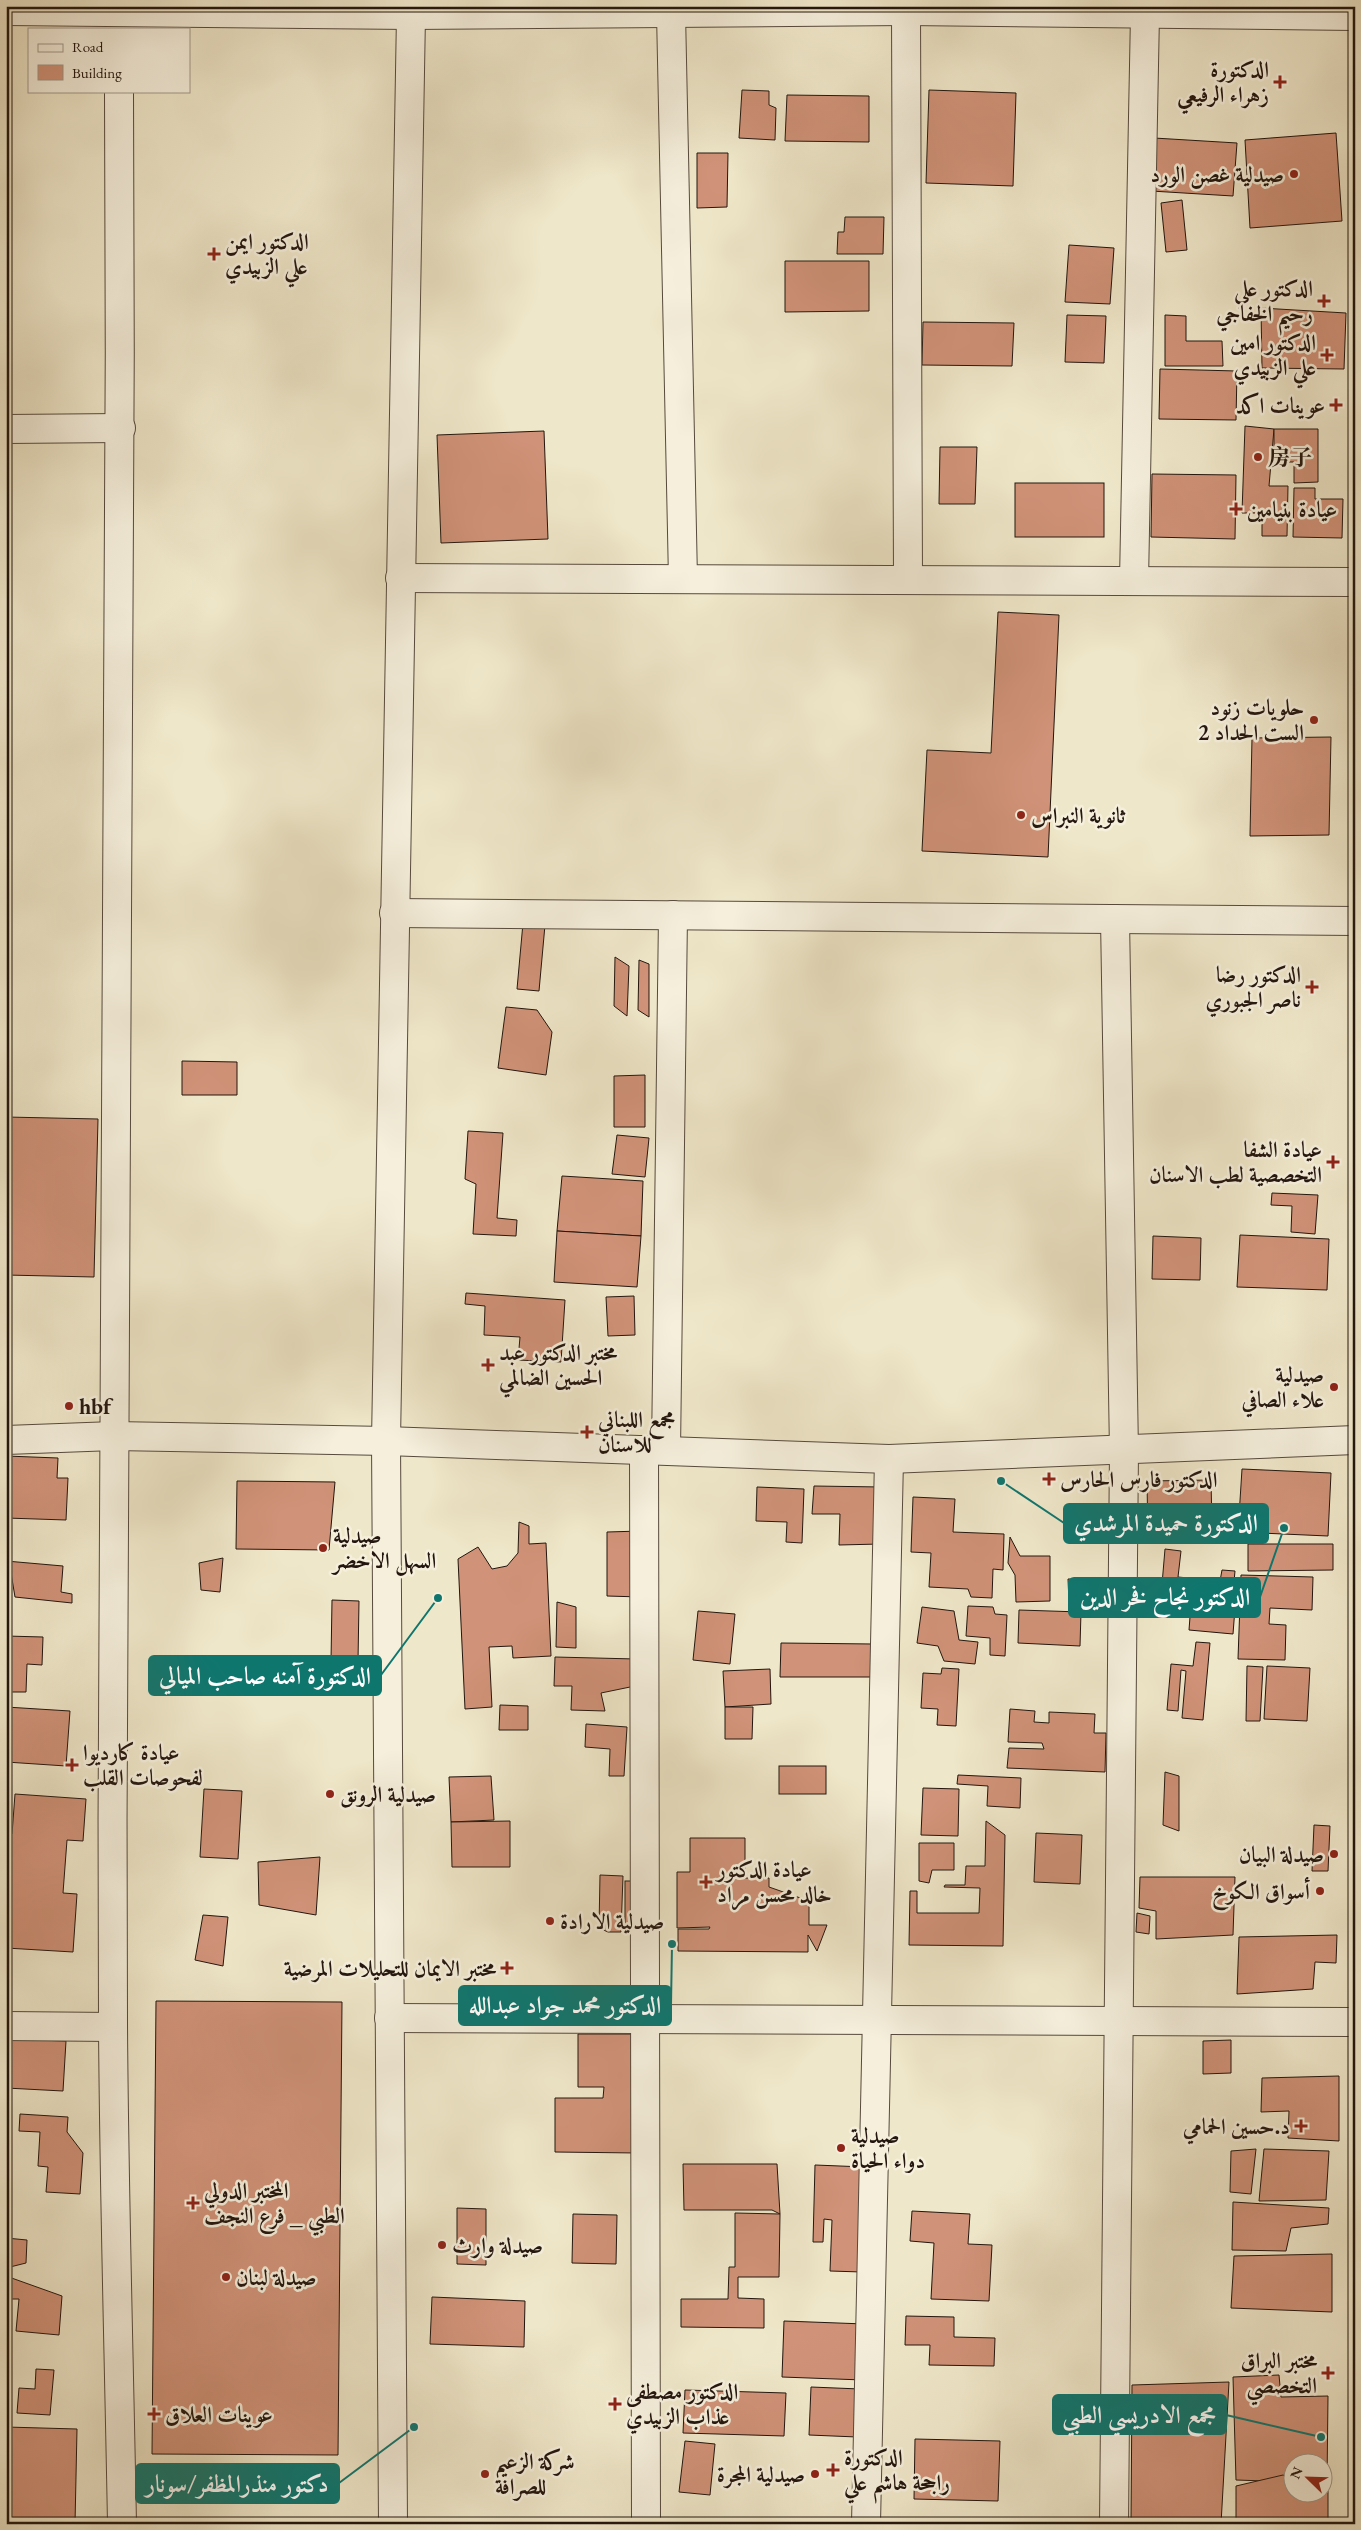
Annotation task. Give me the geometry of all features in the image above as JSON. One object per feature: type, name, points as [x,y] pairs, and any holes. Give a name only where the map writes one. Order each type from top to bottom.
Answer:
[{"type":"street","points":[[6,11],[118,20],[670,12],[906,11],[1355,16]]},
{"type":"street","points":[[906,11],[908,580]]},
{"type":"street","points":[[670,12],[683,579]]},
{"type":"street","points":[[1134,581],[1145,14]]},
{"type":"street","points":[[393,2524],[386,1441],[411,15]]},
{"type":"street","points":[[119,92],[121,428],[114,1436],[113,2027],[122,2524]]},
{"type":"street","points":[[6,429],[121,428]]},
{"type":"street","points":[[400,578],[1355,582]]},
{"type":"street","points":[[394,913],[1355,921]]},
{"type":"street","points":[[646,2524],[646,2019],[655,1450],[674,915]]},
{"type":"street","points":[[1114,2524],[1124,1451],[1115,919]]},
{"type":"street","points":[[6,1440],[114,1436],[386,1441],[889,1459],[1124,1451],[1355,1440]]},
{"type":"street","points":[[866,2524],[889,1459]]},
{"type":"street","points":[[389,2018],[1355,2022]]},
{"type":"street","points":[[6,2026],[113,2027]]},
{"type":"building","points":[[742,90],[769,91],[769,105],[776,108],[775,140],[739,138]]},
{"type":"building","points":[[929,90],[1016,93],[1013,186],[926,183]]},
{"type":"building","points":[[787,95],[869,96],[869,142],[785,141]]},
{"type":"building","points":[[1336,133],[1342,221],[1250,228],[1245,140]]},
{"type":"building","points":[[1154,138],[1237,143],[1233,196],[1151,191]]},
{"type":"building","points":[[697,153],[728,153],[727,207],[697,208]]},
{"type":"building","points":[[1182,200],[1187,250],[1166,252],[1161,203]]},
{"type":"building","points":[[845,217],[884,217],[883,254],[837,254],[838,232],[844,232]]},
{"type":"building","points":[[1069,245],[1114,248],[1110,304],[1065,302]]},
{"type":"building","points":[[785,261],[869,261],[869,311],[785,312]]},
{"type":"building","points":[[1261,308],[1346,313],[1344,369],[1262,368]]},
{"type":"building","points":[[1067,315],[1106,316],[1104,363],[1065,362]]},
{"type":"building","points":[[1165,315],[1186,316],[1186,341],[1222,341],[1223,366],[1165,366]]},
{"type":"building","points":[[923,322],[1014,323],[1012,366],[922,365]]},
{"type":"building","points":[[1160,369],[1237,371],[1236,420],[1159,419]]},
{"type":"building","name":"房子","points":[[1245,426],[1274,429],[1269,486],[1288,486],[1287,536],[1262,536],[1262,513],[1242,513]]},
{"type":"building","name":"房子","points":[[1274,429],[1318,429],[1318,482],[1294,483],[1294,462],[1274,462]]},
{"type":"building","points":[[544,431],[548,539],[441,543],[437,435]]},
{"type":"building","points":[[940,447],[977,447],[975,504],[939,504]]},
{"type":"building","points":[[1152,474],[1236,475],[1235,539],[1151,537]]},
{"type":"building","points":[[1015,483],[1104,483],[1104,537],[1015,537]]},
{"type":"building","name":"房子","points":[[1294,488],[1315,488],[1315,499],[1343,499],[1342,538],[1293,537]]},
{"type":"building","points":[[998,612],[1059,615],[1048,857],[922,851],[927,750],[991,753]]},
{"type":"building","points":[[1331,737],[1329,835],[1250,836],[1252,738]]},
{"type":"building","points":[[523,923],[545,925],[539,991],[517,989]]},
{"type":"building","points":[[615,957],[629,966],[627,1016],[614,1006]]},
{"type":"building","points":[[639,960],[649,964],[649,1017],[638,1010]]},
{"type":"building","points":[[506,1007],[537,1010],[552,1032],[546,1075],[498,1068]]},
{"type":"building","points":[[182,1061],[237,1062],[237,1095],[182,1095]]},
{"type":"building","points":[[645,1075],[645,1127],[614,1127],[614,1076]]},
{"type":"building","points":[[6,1117],[98,1119],[94,1277],[6,1275]]},
{"type":"building","points":[[468,1131],[503,1133],[497,1218],[517,1220],[516,1236],[473,1234],[476,1184],[465,1179]]},
{"type":"building","points":[[617,1135],[649,1138],[645,1177],[612,1174]]},
{"type":"building","points":[[562,1176],[643,1181],[641,1236],[557,1231]]},
{"type":"building","points":[[1272,1193],[1318,1195],[1315,1234],[1291,1232],[1292,1206],[1271,1205]]},
{"type":"building","points":[[557,1231],[641,1236],[637,1287],[554,1282]]},
{"type":"building","points":[[1240,1235],[1329,1239],[1327,1290],[1237,1287]]},
{"type":"building","points":[[1153,1236],[1201,1238],[1200,1280],[1152,1279]]},
{"type":"building","points":[[466,1293],[565,1300],[561,1362],[518,1360],[520,1337],[484,1335],[485,1306],[465,1304]]},
{"type":"building","points":[[634,1296],[635,1335],[608,1336],[606,1297]]},
{"type":"building","points":[[6,1456],[58,1458],[57,1478],[68,1478],[66,1520],[6,1518]]},
{"type":"building","points":[[1242,1469],[1331,1473],[1328,1536],[1238,1532]]},
{"type":"building","points":[[1211,1480],[1212,1527],[1183,1528],[1179,1541],[1148,1542],[1147,1481]]},
{"type":"building","points":[[237,1481],[335,1482],[329,1550],[236,1549]]},
{"type":"building","points":[[814,1486],[882,1487],[880,1544],[839,1545],[840,1514],[812,1514]]},
{"type":"building","points":[[757,1487],[804,1489],[802,1543],[786,1542],[787,1522],[756,1521]]},
{"type":"building","points":[[913,1497],[955,1499],[953,1532],[1004,1534],[1003,1570],[993,1569],[992,1598],[971,1597],[968,1589],[929,1587],[931,1553],[911,1552]]},
{"type":"building","points":[[519,1522],[529,1526],[529,1544],[546,1543],[551,1656],[513,1658],[512,1646],[489,1647],[492,1707],[465,1709],[458,1559],[478,1547],[492,1569],[507,1566],[518,1553]]},
{"type":"building","points":[[641,1531],[641,1597],[607,1596],[607,1532]]},
{"type":"building","points":[[1010,1537],[1020,1556],[1050,1556],[1050,1601],[1016,1602],[1015,1575],[1008,1563]]},
{"type":"building","points":[[1248,1544],[1333,1544],[1333,1570],[1248,1571]]},
{"type":"building","points":[[1165,1549],[1181,1551],[1178,1577],[1220,1581],[1222,1570],[1235,1571],[1232,1604],[1161,1596]]},
{"type":"building","points":[[223,1558],[220,1592],[201,1590],[199,1563]]},
{"type":"building","points":[[6,1561],[63,1566],[61,1592],[72,1594],[72,1603],[15,1597],[11,1573],[6,1572]]},
{"type":"building","points":[[1241,1575],[1313,1577],[1312,1610],[1270,1608],[1269,1624],[1286,1625],[1285,1660],[1238,1659]]},
{"type":"building","points":[[1068,1579],[1085,1579],[1085,1604],[1069,1603]]},
{"type":"building","points":[[332,1600],[359,1601],[358,1661],[331,1661]]},
{"type":"building","points":[[557,1602],[576,1607],[576,1648],[556,1647]]},
{"type":"building","points":[[1191,1604],[1235,1608],[1233,1634],[1189,1630]]},
{"type":"building","points":[[968,1606],[993,1607],[995,1614],[1007,1615],[1005,1656],[990,1655],[990,1638],[966,1636]]},
{"type":"building","points":[[922,1607],[954,1611],[959,1640],[978,1642],[975,1664],[944,1661],[938,1646],[917,1643]]},
{"type":"building","points":[[1019,1610],[1081,1612],[1080,1646],[1018,1643]]},
{"type":"building","points":[[698,1611],[735,1614],[730,1664],[693,1660]]},
{"type":"building","points":[[6,1636],[43,1637],[42,1665],[27,1664],[26,1692],[6,1692]]},
{"type":"building","points":[[1196,1642],[1210,1643],[1203,1720],[1182,1718],[1186,1671],[1181,1670],[1178,1711],[1167,1710],[1171,1664],[1193,1666]]},
{"type":"building","points":[[781,1643],[873,1644],[873,1677],[780,1677]]},
{"type":"building","points":[[555,1657],[636,1659],[635,1686],[601,1693],[605,1711],[571,1710],[572,1686],[554,1686]]},
{"type":"building","points":[[1247,1666],[1263,1667],[1260,1721],[1246,1721]]},
{"type":"building","points":[[1267,1666],[1310,1668],[1307,1721],[1264,1719]]},
{"type":"building","points":[[942,1668],[959,1669],[956,1726],[937,1725],[938,1709],[921,1708],[923,1673],[941,1674]]},
{"type":"building","points":[[770,1669],[771,1704],[725,1707],[723,1671]]},
{"type":"building","points":[[500,1705],[528,1706],[528,1730],[499,1730]]},
{"type":"building","points":[[6,1707],[70,1711],[66,1766],[6,1762]]},
{"type":"building","points":[[725,1707],[753,1707],[752,1739],[725,1739]]},
{"type":"building","points":[[1010,1709],[1035,1711],[1034,1722],[1049,1723],[1049,1712],[1095,1714],[1094,1733],[1106,1733],[1105,1772],[1007,1768],[1009,1748],[1044,1749],[1042,1743],[1008,1742]]},
{"type":"building","points":[[586,1724],[627,1727],[624,1776],[609,1776],[610,1749],[585,1747]]},
{"type":"building","points":[[779,1766],[826,1766],[826,1794],[779,1794]]},
{"type":"building","points":[[1165,1772],[1179,1776],[1179,1831],[1163,1825]]},
{"type":"building","points":[[958,1775],[1021,1778],[1020,1808],[987,1806],[988,1786],[957,1784]]},
{"type":"building","points":[[491,1776],[494,1820],[451,1822],[449,1777]]},
{"type":"building","points":[[923,1788],[959,1789],[958,1836],[921,1835]]},
{"type":"building","points":[[204,1789],[242,1791],[238,1859],[200,1857]]},
{"type":"building","points":[[15,1794],[86,1799],[83,1841],[67,1840],[63,1893],[77,1894],[73,1952],[6,1948],[6,1834],[12,1834]]},
{"type":"building","points":[[510,1821],[510,1867],[452,1867],[451,1822]]},
{"type":"building","points":[[986,1821],[1005,1835],[1003,1946],[909,1945],[910,1891],[917,1891],[917,1913],[979,1913],[980,1888],[944,1887],[945,1885],[965,1885],[966,1866],[985,1866]]},
{"type":"building","points":[[1314,1825],[1330,1826],[1328,1871],[1312,1871]]},
{"type":"building","points":[[1036,1833],[1082,1835],[1080,1884],[1034,1882]]},
{"type":"building","points":[[690,1838],[745,1838],[745,1878],[769,1878],[769,1887],[809,1901],[809,1925],[827,1925],[817,1951],[808,1935],[808,1952],[678,1951],[678,1929],[709,1929],[710,1927],[677,1928],[677,1872],[690,1872]]},
{"type":"building","points":[[919,1843],[954,1843],[954,1870],[932,1870],[929,1883],[919,1881]]},
{"type":"building","points":[[320,1857],[316,1915],[259,1905],[258,1862]]},
{"type":"building","points":[[600,1875],[623,1876],[621,1932],[608,1932],[599,1928]]},
{"type":"building","points":[[1140,1877],[1235,1877],[1233,1935],[1156,1939],[1156,1911],[1139,1908]]},
{"type":"building","points":[[625,1881],[640,1881],[640,1932],[625,1932]]},
{"type":"building","points":[[1137,1913],[1150,1916],[1149,1934],[1136,1932]]},
{"type":"building","points":[[203,1915],[228,1917],[223,1966],[195,1960]]},
{"type":"building","points":[[1337,1935],[1336,1963],[1315,1962],[1313,1989],[1237,1994],[1239,1937]]},
{"type":"building","points":[[156,2001],[342,2002],[338,2455],[152,2454]]},
{"type":"building","points":[[578,2034],[639,2034],[637,2153],[555,2152],[555,2098],[603,2098],[604,2087],[578,2087]]},
{"type":"building","points":[[8,2039],[66,2041],[63,2091],[6,2088]]},
{"type":"building","points":[[1231,2040],[1231,2073],[1203,2074],[1203,2041]]},
{"type":"building","points":[[1339,2076],[1339,2141],[1288,2138],[1289,2111],[1261,2112],[1262,2078]]},
{"type":"building","points":[[20,2114],[68,2117],[67,2132],[83,2153],[80,2194],[46,2192],[48,2167],[38,2166],[40,2132],[19,2131]]},
{"type":"building","points":[[1256,2149],[1251,2194],[1230,2192],[1231,2151]]},
{"type":"building","points":[[1264,2149],[1329,2151],[1326,2200],[1259,2201]]},
{"type":"building","points":[[683,2164],[777,2164],[780,2214],[772,2210],[684,2210]]},
{"type":"building","points":[[815,2165],[865,2167],[862,2272],[830,2271],[832,2220],[824,2219],[823,2242],[813,2242]]},
{"type":"building","points":[[1233,2202],[1329,2208],[1328,2224],[1291,2228],[1286,2251],[1232,2250]]},
{"type":"building","points":[[457,2208],[486,2209],[486,2265],[457,2264]]},
{"type":"building","points":[[912,2211],[970,2214],[968,2244],[992,2245],[989,2301],[931,2299],[934,2243],[910,2241]]},
{"type":"building","points":[[735,2213],[780,2214],[779,2277],[738,2277],[738,2298],[764,2299],[764,2328],[681,2327],[681,2299],[728,2299],[729,2267],[735,2267]]},
{"type":"building","points":[[573,2214],[617,2215],[616,2264],[572,2263]]},
{"type":"building","points":[[6,2238],[27,2240],[26,2263],[6,2268]]},
{"type":"building","points":[[1332,2254],[1332,2312],[1231,2308],[1234,2256]]},
{"type":"building","points":[[6,2276],[62,2296],[59,2335],[16,2331],[19,2299],[6,2299]]},
{"type":"building","points":[[432,2297],[525,2301],[524,2347],[430,2344]]},
{"type":"building","points":[[906,2316],[954,2317],[954,2337],[995,2338],[994,2366],[929,2365],[930,2345],[905,2345]]},
{"type":"building","points":[[784,2321],[865,2324],[863,2380],[782,2377]]},
{"type":"building","points":[[36,2369],[54,2370],[50,2415],[17,2413],[19,2388],[35,2389]]},
{"type":"building","points":[[1279,2375],[1281,2397],[1328,2396],[1327,2452],[1284,2452],[1284,2482],[1236,2480],[1233,2377]]},
{"type":"building","points":[[1229,2382],[1221,2524],[1131,2524],[1132,2385]]},
{"type":"building","points":[[811,2387],[860,2389],[857,2437],[809,2435]]},
{"type":"building","points":[[685,2390],[786,2393],[784,2436],[683,2433]]},
{"type":"building","points":[[6,2427],[77,2429],[75,2524],[6,2524]]},
{"type":"building","points":[[915,2439],[1000,2441],[998,2501],[914,2499]]},
{"type":"building","points":[[685,2441],[715,2444],[710,2495],[679,2492]]},
{"type":"building","points":[[1284,2475],[1284,2502],[1328,2502],[1328,2524],[1236,2524],[1236,2486]]},
{"type":"place","name":"الدكتورة زهراء الرفيعي","points":[[1280,82]]},
{"type":"place","name":"صيدلية غصن الورد","points":[[1294,174]]},
{"type":"place","name":"الدكتور ايمن علي الزبيدي","points":[[214,254]]},
{"type":"place","name":"الدكتور علي رحيم الخفاجي","points":[[1324,301]]},
{"type":"place","name":"الدكتور امين علي الزبيدي","points":[[1327,355]]},
{"type":"place","name":"عوينات اكد","points":[[1336,405]]},
{"type":"place","name":"房子","points":[[1258,457]]},
{"type":"place","name":"عيادة بنيامين","points":[[1236,509]]},
{"type":"place","name":"حلويات زنود الست الحداد 2","points":[[1314,720]]},
{"type":"place","name":"ثانوية النبراس","points":[[1021,815]]},
{"type":"place","name":"الدكتور رضا ناصر الجبوري","points":[[1312,987]]},
{"type":"place","name":"عيادة الشفا التخصصية لطب الاسنان","points":[[1333,1162]]},
{"type":"place","name":"مختبر الدكتور عبد الحسين الضالمي","points":[[488,1365]]},
{"type":"place","name":"صيدلية علاء الصافي","points":[[1334,1387]]},
{"type":"place","name":"hbf","points":[[69,1406]]},
{"type":"place","name":"مجمع اللبناني للاسنان","points":[[587,1432]]},
{"type":"place","name":"الدكتور فارس الحارس","points":[[1049,1479]]},
{"type":"place","name":"الدكتورة حميدة المرشدي","points":[[1001,1481]]},
{"type":"place","name":"الدكتور نجاح فخر الدين","points":[[1284,1528]]},
{"type":"place","name":"صيدلية السهل الاخضر","points":[[323,1548]]},
{"type":"place","name":"الدكتورة آمنه صاحب الميالي","points":[[438,1598]]},
{"type":"place","name":"عيادة كارديوا لفحوصات القلب","points":[[72,1765]]},
{"type":"place","name":"صيدلية الرونق","points":[[330,1794]]},
{"type":"place","name":"صيدلة البيان","points":[[1334,1854]]},
{"type":"place","name":"عيادة الدكتور خالد محسن مراد","points":[[706,1882]]},
{"type":"place","name":"أسواق الكوخ","points":[[1320,1891]]},
{"type":"place","name":"صيدلية الارادة","points":[[550,1921]]},
{"type":"place","name":"الدكتور محمد جواد عبدالله","points":[[672,1944]]},
{"type":"place","name":"مختبر الايمان للتحليلات المرضية","points":[[507,1968]]},
{"type":"place","name":"د.حسين الحمامي","points":[[1301,2126]]},
{"type":"place","name":"صيدلية دواء الحياة","points":[[841,2148]]},
{"type":"place","name":"المختبر الدولي الطبي _ فرع النجف","points":[[193,2203]]},
{"type":"place","name":"صيدلة وارث","points":[[442,2245]]},
{"type":"place","name":"صيدلة لبنان","points":[[226,2277]]},
{"type":"place","name":"مختبر البراق التخصصي","points":[[1328,2373]]},
{"type":"place","name":"الدكتور مصطفى عذاب الزبيدي","points":[[615,2404]]},
{"type":"place","name":"عوينات العلاق","points":[[154,2414]]},
{"type":"place","name":"دكتور منذرالمظفر/سونار","points":[[414,2427]]},
{"type":"place","name":"مجمع الادريسي الطبي","points":[[1321,2437]]},
{"type":"place","name":"الدكتورة راجحة هاشم علي","points":[[833,2470]]},
{"type":"place","name":"شركة الزعيم للصرافة","points":[[485,2474]]},
{"type":"place","name":"صيدلية المجرة","points":[[815,2474]]}]
